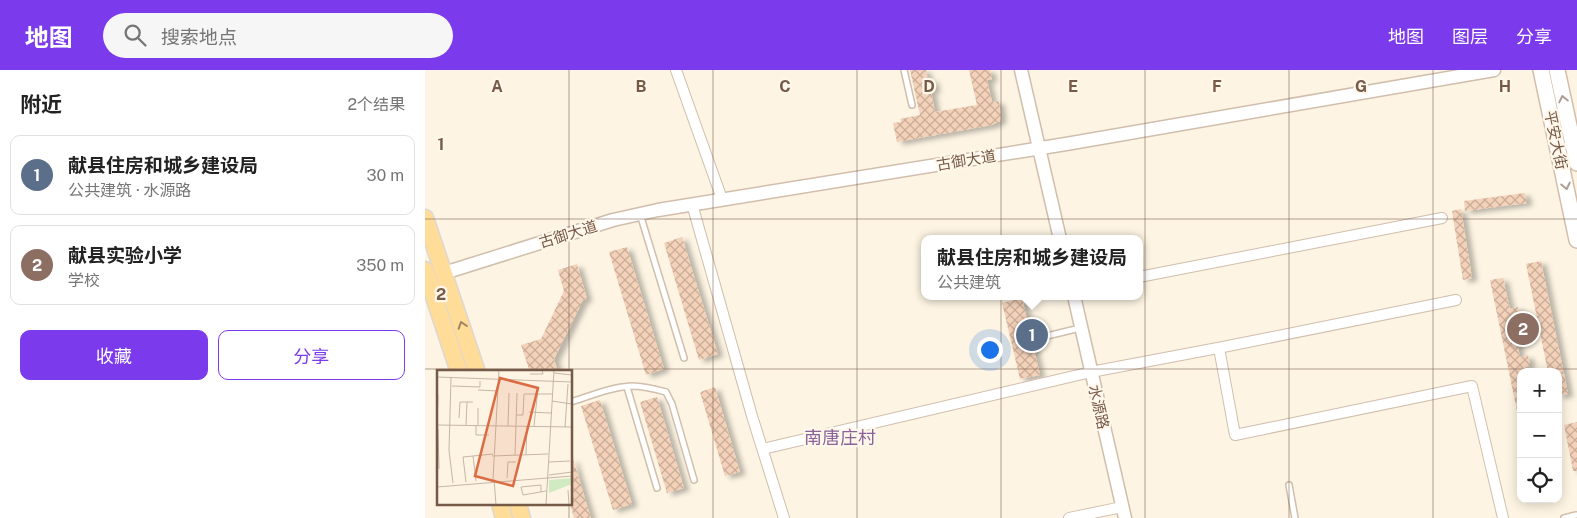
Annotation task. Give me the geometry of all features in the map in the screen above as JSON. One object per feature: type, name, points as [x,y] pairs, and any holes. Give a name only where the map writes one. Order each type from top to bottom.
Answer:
[{"type":"main road","name":"平安大街","points":[[1541,70],[1577,240]]},
{"type":"main road","name":"平安大街","points":[[1557,70],[1577,163]]},
{"type":"main road","points":[[425,218],[476,370]]},
{"type":"main road","points":[[425,271],[428,289],[458,370]]},
{"type":"main road","name":"古御大道","points":[[425,271],[444,274]]},
{"type":"main road","name":"古御大道","points":[[428,289],[444,274]]},
{"type":"street","points":[[676,70],[722,199]]},
{"type":"street","points":[[1021,70],[1059,235]]},
{"type":"street","name":"古御大道","points":[[444,274],[584,228],[639,214],[1039,148],[1434,75],[1494,70]]},
{"type":"street","points":[[692,204],[784,518]]},
{"type":"street","points":[[1143,276],[1442,218]]},
{"type":"street","name":"水源路","points":[[1075,300],[1123,512]]},
{"type":"street","points":[[763,449],[1091,372],[1456,300]]},
{"type":"street","points":[[1219,348],[1235,435],[1472,386],[1503,518]]},
{"type":"street","points":[[1069,518],[1123,512]]},
{"type":"lane","points":[[904,70],[913,105]]},
{"type":"lane","points":[[639,214],[683,358]]},
{"type":"lane","points":[[1043,337],[1081,328]]},
{"type":"lane","points":[[627,387],[657,488]]},
{"type":"lane","points":[[573,401],[627,387],[646,387],[666,392],[672,404],[695,480]]},
{"type":"lane","points":[[1289,485],[1295,518]]},
{"type":"lane","points":[[1564,518],[1576,515]]},
{"type":"building","points":[[910,70],[926,70],[928,80],[933,79],[935,90],[931,91],[935,112],[977,105],[969,70],[990,70],[992,79],[987,80],[992,102],[999,101],[1000,121],[992,125],[897,142],[893,123],[901,122],[900,119],[920,115]]},
{"type":"building","points":[[1525,193],[1527,203],[1465,211],[1464,201]]},
{"type":"building","points":[[1461,209],[1472,278],[1463,280],[1452,211]]},
{"type":"building","points":[[682,237],[718,354],[699,360],[664,243]]},
{"type":"building","points":[[627,247],[664,369],[646,375],[609,252]]},
{"type":"building","points":[[1541,261],[1568,394],[1562,395],[1562,368],[1547,368],[1526,264]]},
{"type":"building","points":[[577,264],[587,299],[583,300],[554,359],[557,370],[529,370],[521,345],[541,339],[564,291],[558,270]]},
{"type":"building","points":[[1503,278],[1510,309],[1518,307],[1520,321],[1513,323],[1520,357],[1528,355],[1530,366],[1517,368],[1517,411],[1490,280]]},
{"type":"building","points":[[1022,300],[1040,375],[1020,379],[1002,303]]},
{"type":"building","points":[[715,387],[740,472],[725,476],[700,392]]},
{"type":"building","points":[[657,397],[684,488],[667,493],[640,402]]},
{"type":"building","points":[[600,400],[632,504],[613,510],[581,406]]},
{"type":"building","points":[[1577,422],[1577,471],[1573,471],[1564,425]]},
{"type":"building","points":[[573,459],[591,518],[574,518],[571,506],[573,506]]},
{"type":"place","name":"献县实验小学","points":[[1523,329]]},
{"type":"place","name":"献县住房和城乡建设局","points":[[1032,335]]},
{"type":"district","name":"南唐庄村","points":[[840,437]]}]
